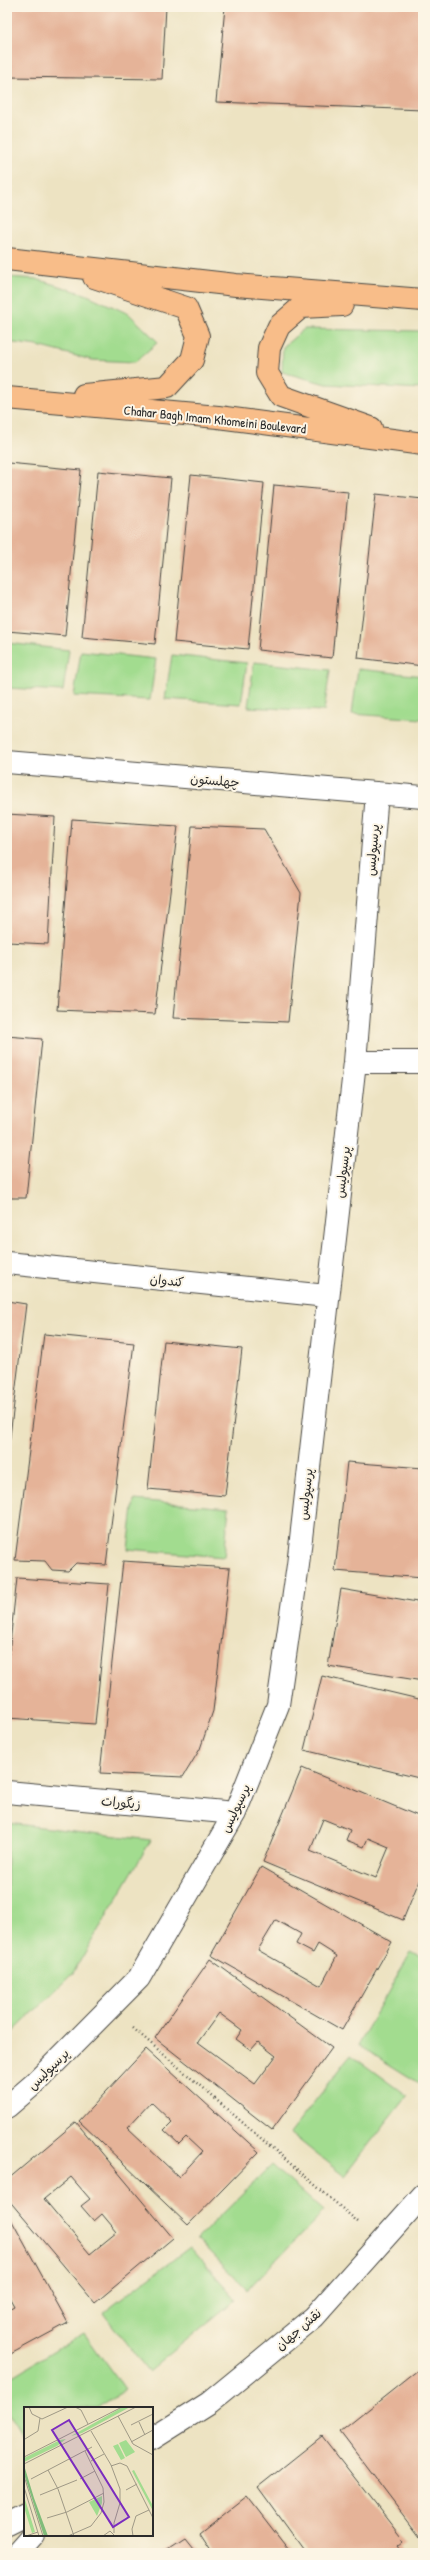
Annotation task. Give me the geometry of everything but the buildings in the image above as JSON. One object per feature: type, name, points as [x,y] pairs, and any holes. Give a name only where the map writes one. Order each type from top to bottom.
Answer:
[{"type":"main road","points":[[7,259],[236,285],[423,300]]},
{"type":"main road","points":[[29,400],[167,388],[192,360],[198,336],[186,308],[50,263]]},
{"type":"main road","points":[[418,443],[281,396],[267,373],[270,348],[279,326],[301,307],[423,300]]},
{"type":"main road","name":"Chahar Bagh Imam Khomeini Boulevard","points":[[7,398],[218,417],[418,443]]},
{"type":"street","name":"چهلستون","points":[[7,762],[423,797]]},
{"type":"street","name":"پرسپولیس","points":[[7,2107],[35,2082],[139,1978],[235,1813],[278,1705],[298,1564],[327,1296],[355,1062],[377,793]]},
{"type":"street","points":[[355,1062],[423,1062]]},
{"type":"street","name":"کندوان","points":[[7,1263],[327,1296]]},
{"type":"street","name":"زیگورات","points":[[7,1792],[235,1813]]},
{"type":"street","name":"نقش جهان","points":[[153,2438],[209,2403],[314,2317],[423,2195]]},
{"type":"street","points":[[7,2524],[24,2516]]},
{"type":"street","points":[[18,2553],[32,2536]]},
{"type":"path","points":[[109,2008],[381,2242]]},
{"type":"green space","points":[[7,277],[36,279],[85,294],[129,314],[158,342],[135,362],[92,360],[38,346],[7,342]]},
{"type":"green space","points":[[304,329],[423,331],[423,389],[326,384],[282,372],[283,347]]},
{"type":"green space","points":[[7,643],[69,650],[63,691],[7,688]]},
{"type":"green space","points":[[81,651],[156,659],[150,700],[74,696]]},
{"type":"green space","points":[[172,655],[247,663],[241,704],[165,699]]},
{"type":"green space","points":[[254,662],[330,670],[324,711],[248,707]]},
{"type":"green space","points":[[358,669],[423,676],[423,719],[352,714]]},
{"type":"green space","points":[[134,1500],[229,1508],[224,1557],[128,1549]]},
{"type":"green space","points":[[7,1823],[151,1840],[73,1973],[7,2038]]},
{"type":"green space","points":[[411,1952],[423,1958],[423,2076],[419,2083],[358,2045]]},
{"type":"green space","points":[[351,2055],[407,2096],[344,2176],[290,2133]]},
{"type":"green space","points":[[272,2165],[323,2211],[247,2290],[197,2239]]},
{"type":"green space","points":[[190,2247],[236,2299],[148,2372],[103,2313]]},
{"type":"green space","points":[[84,2333],[125,2390],[99,2407],[24,2407],[24,2438],[7,2411],[7,2380]]}]
